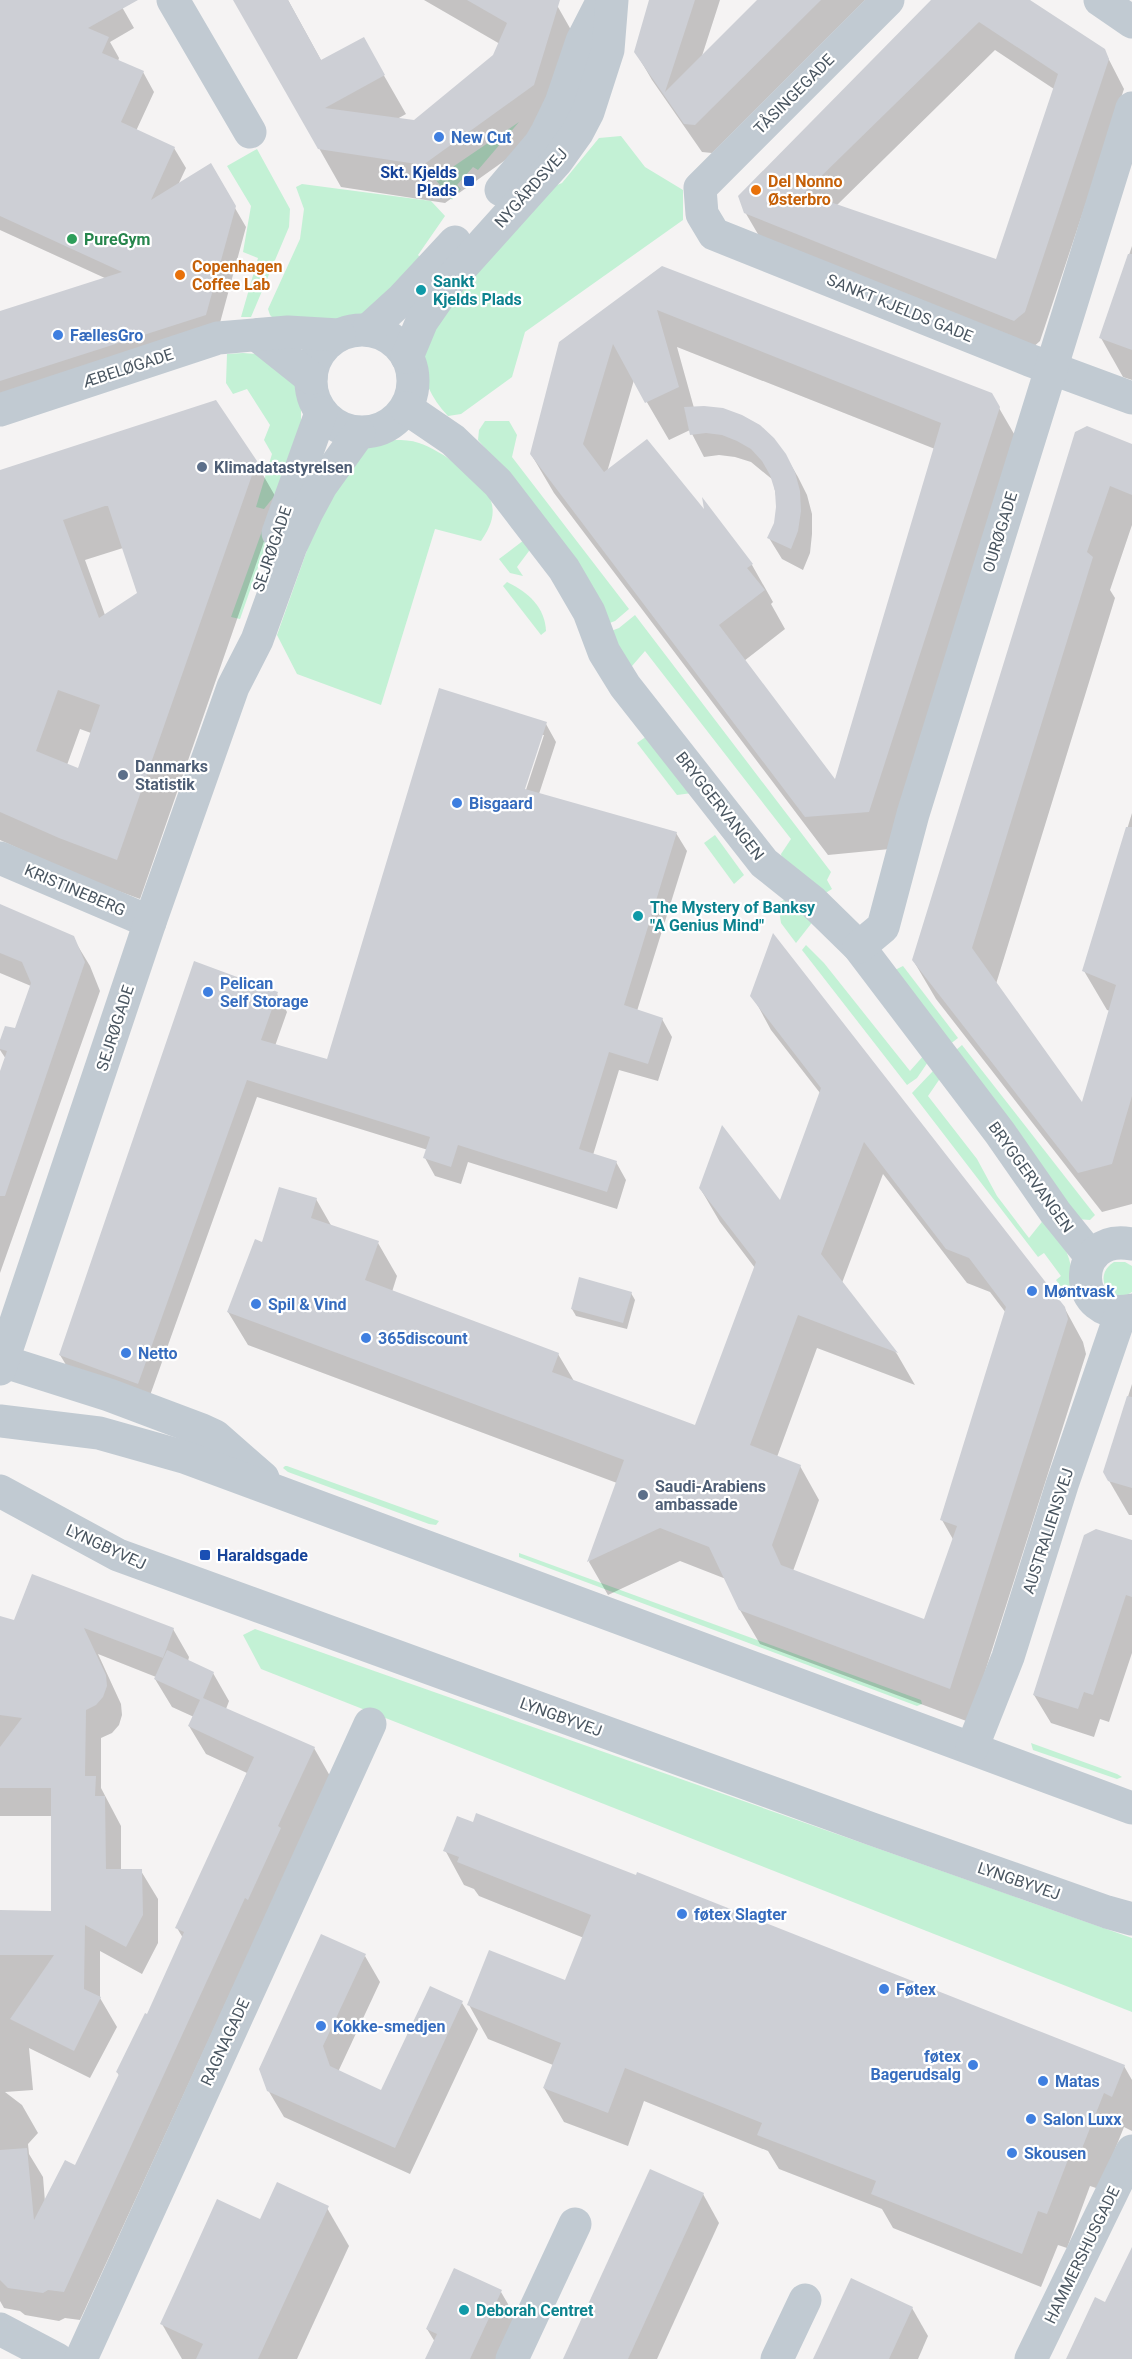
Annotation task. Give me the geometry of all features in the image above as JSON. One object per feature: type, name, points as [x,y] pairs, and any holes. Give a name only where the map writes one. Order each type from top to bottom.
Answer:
[{"type":"street","points":[[173,0],[250,132]]},
{"type":"street","name":"NYGÅRDSVEJ","points":[[353,332],[402,299],[434,266],[540,144],[561,103],[582,41],[603,0]]},
{"type":"street","name":"NYGÅRDSVEJ","points":[[407,357],[422,321],[451,279],[557,161],[577,133],[588,112],[608,50],[612,0]]},
{"type":"street","name":"TÅSINGEGADE","points":[[700,188],[888,0]]},
{"type":"street","points":[[1100,0],[1132,22]]},
{"type":"street","name":"OURØGADE","points":[[859,947],[883,927],[913,814],[1132,108]]},
{"type":"street","name":"SANKT KJELDS GADE","points":[[700,188],[702,214],[714,234],[1050,368],[1132,398]]},
{"type":"street","name":"ÆBELØGADE","points":[[0,410],[218,338],[288,332],[353,332]]},
{"type":"street","points":[[353,332],[391,339],[407,357],[413,383],[406,408],[386,427],[373,432],[359,433],[345,430],[332,423],[321,413],[313,400],[311,369],[317,355],[323,347],[353,332]]},
{"type":"street","points":[[257,335],[311,378]]},
{"type":"street","name":"BRYGGERVANGEN","points":[[406,408],[453,440],[498,483],[564,569],[589,612],[604,652],[625,686],[764,863],[813,902],[859,947],[1000,1133],[1055,1212],[1084,1248],[1093,1255]]},
{"type":"street","name":"SEJRØGADE","points":[[233,687],[243,635],[321,413]]},
{"type":"street","name":"SEJRØGADE","points":[[1,1365],[150,922],[233,687],[257,640],[291,546],[307,512],[321,486],[359,433]]},
{"type":"street","name":"KRISTINEBERG","points":[[0,858],[150,922]]},
{"type":"street","points":[[1127,1312],[1107,1310],[1094,1302],[1087,1290],[1084,1276],[1088,1262],[1106,1244],[1119,1241],[1132,1244]]},
{"type":"street","name":"AUSTRALIENSVEJ","points":[[972,1748],[1008,1657],[1062,1485],[1127,1312]]},
{"type":"street","points":[[1,1365],[109,1395],[202,1430],[215,1436],[276,1490]]},
{"type":"street","points":[[0,1421],[99,1433],[184,1456],[1132,1808]]},
{"type":"street","name":"LYNGBYVEJ","points":[[0,1491],[118,1555],[883,1833],[1132,1919]]},
{"type":"street","name":"RAGNAGADE","points":[[81,2359],[370,1724]]},
{"type":"street","name":"HAMMERSHUSGADE","points":[[1031,2359],[1132,2151]]},
{"type":"street","points":[[512,2359],[575,2224]]},
{"type":"street","points":[[777,2359],[805,2300]]},
{"type":"street","points":[[0,2329],[57,2359]]},
{"type":"green space","points":[[519,122],[478,170],[473,167],[457,185],[461,189],[452,200],[435,179]]},
{"type":"green space","points":[[621,136],[645,167],[683,190],[683,220],[525,332],[512,377],[461,414],[448,416],[432,395],[424,375],[423,355],[428,337],[437,319],[449,301],[540,192],[562,183],[599,138]]},
{"type":"green space","points":[[257,149],[290,209],[289,227],[251,317],[241,317],[258,258],[243,252],[251,206],[227,166]]},
{"type":"green space","points":[[302,184],[431,201],[445,216],[418,255],[424,261],[392,294],[372,310],[337,321],[275,320],[268,309],[300,239],[304,209],[296,187]]},
{"type":"green space","points":[[227,354],[257,354],[290,376],[297,389],[301,407],[301,423],[289,478],[264,509],[256,507],[272,454],[264,440],[270,425],[247,389],[233,394],[226,383]]},
{"type":"green space","points":[[485,421],[509,421],[517,435],[512,457],[629,609],[615,621],[607,624],[508,475],[478,440],[479,430]]},
{"type":"green space","points":[[395,440],[419,443],[460,466],[486,492],[493,512],[489,527],[481,541],[435,529],[381,705],[297,674],[277,635],[328,491],[359,454],[370,447]]},
{"type":"green space","points":[[262,531],[270,533],[240,619],[231,617]]},
{"type":"green space","points":[[524,540],[532,547],[517,567],[523,576],[510,573],[499,559]]},
{"type":"green space","points":[[507,582],[522,590],[539,608],[546,631],[541,635],[503,586]]},
{"type":"green space","points":[[635,615],[831,872],[827,880],[832,889],[824,894],[783,863],[781,854],[791,839],[645,651],[632,666],[629,666],[611,631],[619,628]]},
{"type":"green space","points":[[647,736],[692,793],[677,795],[637,743]]},
{"type":"green space","points":[[715,835],[744,875],[734,884],[704,843]]},
{"type":"green space","points":[[786,899],[814,920],[796,943],[781,923],[778,903]]},
{"type":"green space","points":[[806,945],[824,963],[910,1071],[925,1054],[930,1059],[917,1078],[907,1085],[802,950]]},
{"type":"green space","points":[[903,966],[958,1038],[945,1048],[893,971]]},
{"type":"green space","points":[[962,1045],[1095,1215],[1090,1220],[1077,1219],[950,1055]]},
{"type":"green space","points":[[933,1071],[941,1077],[928,1096],[977,1159],[997,1196],[1029,1238],[1045,1218],[1059,1238],[1071,1265],[1071,1300],[1056,1280],[1061,1276],[1044,1253],[1038,1257],[912,1093]]},
{"type":"green space","points":[[1114,1262],[1125,1262],[1132,1266],[1132,1292],[1117,1295],[1106,1288],[1104,1275],[1107,1268]]},
{"type":"green space","points":[[285,1466],[439,1521],[436,1525],[429,1524],[288,1472],[283,1468]]},
{"type":"green space","points":[[519,1553],[921,1700],[922,1704],[917,1706],[519,1557]]},
{"type":"green space","points":[[255,1629],[1132,1938],[1132,2012],[261,1669],[243,1635]]},
{"type":"green space","points":[[1031,1743],[1122,1777],[1117,1779],[1033,1750]]},
{"type":"building","points":[[0,0],[138,0],[88,28],[109,37],[102,53],[144,71],[121,122],[175,147],[151,200],[211,163],[236,206],[206,315],[0,381],[0,311],[122,272],[0,216]]},
{"type":"building","points":[[233,0],[288,0],[321,60],[364,37],[385,75],[325,108],[414,120],[493,55],[507,23],[467,0],[560,0],[534,85],[423,165],[318,149]]},
{"type":"building","points":[[649,0],[695,0],[665,92],[757,0],[821,0],[695,125],[684,124],[634,52]]},
{"type":"building","points":[[931,0],[1030,0],[1105,49],[1109,59],[1025,312],[1014,321],[744,213],[738,196]],"holes":[[[979,22],[1058,74],[996,259],[804,193]]]},
{"type":"building","points":[[1128,254],[1132,254],[1132,350],[1099,338]]},
{"type":"building","points":[[662,266],[992,393],[1000,407],[869,812],[805,817],[530,454],[559,342]],"holes":[[[657,310],[941,423],[835,779],[719,625],[765,590],[747,568],[753,564],[702,497],[704,509],[647,439],[604,472],[583,444],[613,344],[645,403],[679,387]]]},
{"type":"building","points":[[216,400],[257,461],[117,860],[0,812],[0,470]],"holes":[[[108,506],[137,593],[99,618],[63,520]],[[58,690],[100,705],[78,768],[36,751]]]},
{"type":"building","points":[[684,407],[723,408],[760,425],[786,454],[795,472],[800,491],[801,511],[798,531],[791,549],[767,538],[774,523],[775,491],[762,461],[751,449],[722,435],[706,433],[690,435]]},
{"type":"building","points":[[1087,426],[1132,444],[1132,495],[1110,486],[1087,552],[1093,557],[972,948],[1082,1102],[1116,985],[1082,971],[1126,827],[1132,827],[1132,1096],[1112,1164],[1078,1173],[912,960],[1075,432]]},
{"type":"building","points":[[439,688],[547,722],[525,789],[677,832],[624,1005],[663,1018],[648,1064],[609,1052],[579,1149],[617,1161],[607,1192],[458,1145],[451,1167],[423,1158],[430,1137],[247,1080],[138,1384],[59,1355],[194,961],[278,992],[261,1040],[327,1059]]},
{"type":"building","points":[[0,904],[74,936],[85,962],[5,1196],[0,1196],[0,1071],[7,1051],[0,1049],[0,1040],[5,1026],[15,1028],[31,983],[22,962],[0,953]]},
{"type":"building","points":[[773,933],[1065,1307],[1068,1319],[950,1689],[739,1610],[709,1547],[660,1528],[587,1562],[624,1460],[227,1312],[255,1239],[262,1242],[279,1187],[317,1198],[311,1218],[379,1241],[365,1280],[559,1353],[552,1372],[695,1425],[756,1262],[699,1188],[722,1125],[780,1200],[821,1088],[750,996]],"holes":[[[864,1142],[946,1249],[969,1258],[1006,1307],[940,1520],[957,1526],[924,1619],[781,1565],[772,1545],[801,1465],[750,1445],[798,1315],[898,1353],[821,1254]]]},
{"type":"building","points":[[579,1277],[632,1292],[623,1323],[571,1309]]},
{"type":"building","points":[[1127,1396],[1132,1397],[1132,1488],[1108,1481],[1103,1472]]},
{"type":"building","points":[[1096,1529],[1132,1540],[1132,1597],[1126,1595],[1093,1695],[1084,1692],[1078,1709],[1033,1695],[1084,1535]]},
{"type":"building","points":[[32,1574],[174,1628],[163,1658],[84,1628],[106,1675],[107,1686],[103,1697],[96,1705],[86,1710],[85,1776],[96,1776],[95,1796],[105,1796],[106,1869],[142,1869],[143,1915],[126,1947],[85,1925],[84,1989],[101,1997],[74,2051],[10,2019],[54,1955],[0,1955],[0,1910],[51,1911],[51,1788],[0,1788],[0,1747],[22,1718],[0,1715],[0,1616],[14,1620]]},
{"type":"building","points":[[167,1650],[214,1672],[203,1698],[315,1747],[278,1826],[281,1828],[248,1900],[245,1898],[64,2292],[48,2290],[43,2293],[8,2288],[0,2280],[0,2150],[27,2148],[34,2220],[65,2160],[75,2165],[119,2074],[116,2072],[145,2013],[147,2014],[184,1932],[175,1928],[254,1757],[188,1726],[200,1700],[154,1679]]},
{"type":"building","points":[[476,1813],[636,1875],[637,1872],[1125,2065],[1112,2097],[1104,2093],[1079,2156],[1071,2152],[1047,2214],[1038,2211],[1022,2254],[871,2194],[876,2181],[757,2135],[762,2123],[625,2068],[608,2113],[543,2088],[561,2043],[467,2005],[489,1950],[565,1980],[591,1915],[457,1862],[459,1857],[443,1851],[457,1816],[473,1822]]},
{"type":"building","points":[[321,1934],[366,1954],[323,2046],[330,2066],[381,2090],[430,1986],[463,2001],[395,2148],[267,2091],[259,2069]]},
{"type":"building","points":[[650,2169],[704,2193],[628,2359],[563,2359]]},
{"type":"building","points":[[277,2182],[329,2206],[258,2359],[196,2359],[203,2344],[160,2324],[217,2199],[260,2219]]},
{"type":"building","points":[[1132,2247],[1132,2359],[1066,2359],[1095,2297],[1105,2302]]},
{"type":"building","name":"Deborah Centret","points":[[454,2268],[502,2290],[470,2359],[425,2359],[437,2334],[426,2329]]},
{"type":"building","points":[[851,2278],[913,2307],[889,2359],[813,2359]]},
{"type":"place","name":"New Cut","points":[[439,137]]},
{"type":"place","name":"Skt. Kjelds Plads","points":[[469,181]]},
{"type":"place","name":"Del Nonno Østerbro","points":[[756,190]]},
{"type":"place","name":"PureGym","points":[[72,239]]},
{"type":"place","name":"Copenhagen Coffee Lab","points":[[180,275]]},
{"type":"place","name":"Sankt Kjelds Plads","points":[[421,290]]},
{"type":"place","name":"FællesGro","points":[[58,335]]},
{"type":"place","name":"Klimadatastyrelsen","points":[[202,467]]},
{"type":"place","name":"Danmarks Statistik","points":[[123,775]]},
{"type":"place","name":"Bisgaard","points":[[457,803]]},
{"type":"place","name":"The Mystery of Banksy \"A Genius Mind\"","points":[[638,916]]},
{"type":"place","name":"Pelican Self Storage","points":[[208,992]]},
{"type":"place","name":"Møntvask","points":[[1032,1291]]},
{"type":"place","name":"Spil & Vind","points":[[256,1304]]},
{"type":"place","name":"365discount","points":[[366,1338]]},
{"type":"place","name":"Netto","points":[[126,1353]]},
{"type":"place","name":"Saudi-Arabiens ambassade","points":[[643,1495]]},
{"type":"place","name":"Haraldsgade","points":[[205,1555]]},
{"type":"place","name":"føtex Slagter","points":[[682,1914]]},
{"type":"place","name":"Føtex","points":[[884,1989]]},
{"type":"place","name":"Kokke-smedjen","points":[[321,2026]]},
{"type":"place","name":"føtex Bagerudsalg","points":[[973,2065]]},
{"type":"place","name":"Matas","points":[[1043,2081]]},
{"type":"place","name":"Salon Luxx","points":[[1031,2119]]},
{"type":"place","name":"Skousen","points":[[1012,2153]]},
{"type":"place","name":"Deborah Centret","points":[[464,2310]]}]
